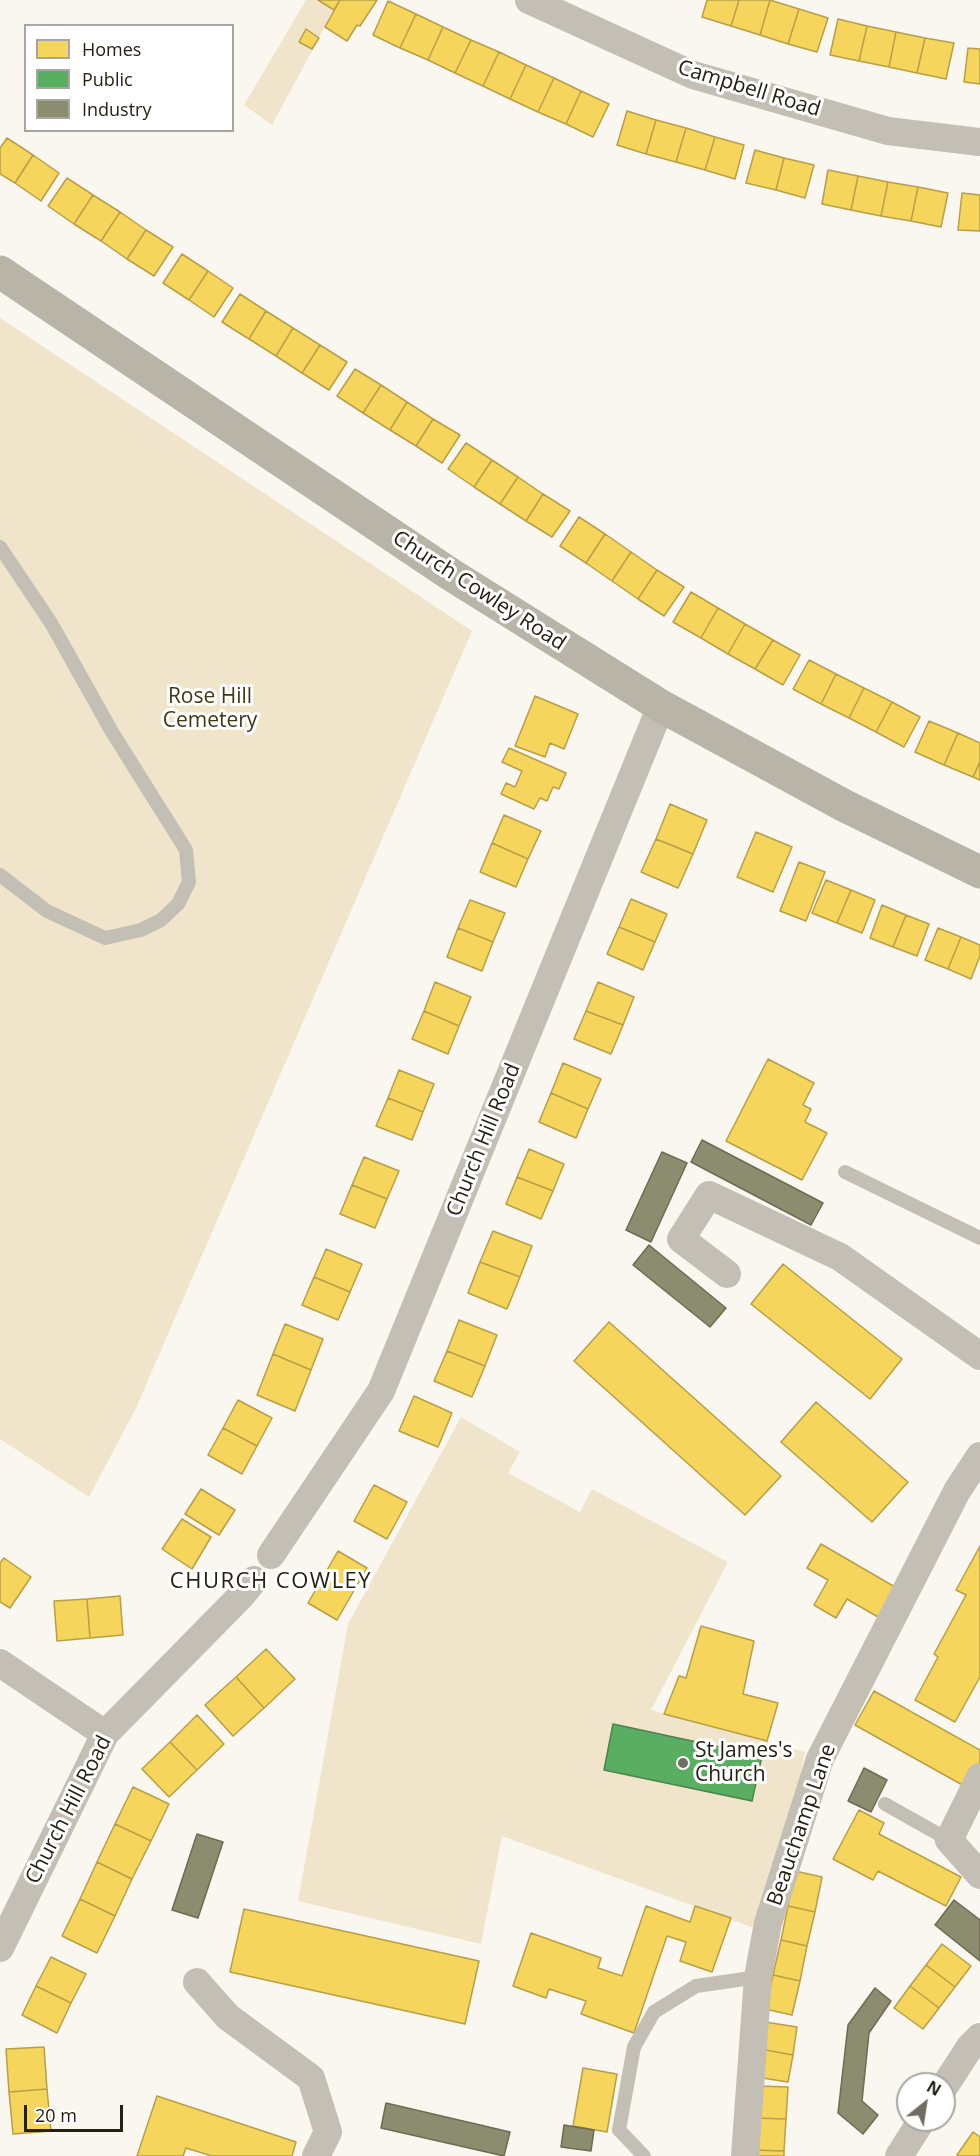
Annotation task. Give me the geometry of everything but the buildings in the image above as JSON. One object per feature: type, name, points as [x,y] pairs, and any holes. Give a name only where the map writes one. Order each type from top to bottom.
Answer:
[{"type":"main road","name":"Church Cowley Road","points":[[0,272],[450,574],[661,706],[845,806],[980,872]]},
{"type":"street","name":"Campbell Road","points":[[529,0],[693,75],[888,131],[980,142]]},
{"type":"street","name":"Church Hill Road","points":[[271,1556],[381,1391],[661,706]]},
{"type":"street","points":[[727,1274],[681,1239],[709,1195],[840,1257],[980,1356]]},
{"type":"street","name":"Beauchamp Lane","points":[[745,2156],[758,1977],[768,1923],[820,1759],[957,1491],[980,1456]]},
{"type":"street","name":"Church Hill Road","points":[[0,1948],[105,1734],[254,1580]]},
{"type":"street","points":[[0,1663],[105,1734]]},
{"type":"street","points":[[980,1777],[949,1840],[980,1875]]},
{"type":"street","points":[[197,1982],[228,2017],[311,2078],[327,2132],[316,2156]]},
{"type":"street","points":[[954,2072],[970,2047],[980,2037]]},
{"type":"street","points":[[899,2156],[914,2132]]},
{"type":"lane","points":[[0,547],[51,623],[112,732],[186,850],[189,882],[178,904],[161,920],[141,930],[105,938],[47,911],[0,875]]},
{"type":"lane","points":[[845,1172],[980,1238]]},
{"type":"lane","points":[[885,1804],[949,1840]]},
{"type":"lane","points":[[644,2156],[619,2130],[634,2047],[654,2012],[696,1986],[758,1977]]},
{"type":"green space","points":[[306,0],[318,0],[334,10],[272,125],[244,105]]},
{"type":"green space","name":"Rose Hill Cemetery","points":[[0,318],[472,631],[136,1408],[89,1497],[0,1439]]},
{"type":"green space","points":[[461,1417],[520,1452],[508,1473],[580,1512],[592,1489],[728,1562],[651,1710],[805,1752],[794,1811],[754,1928],[502,1836],[481,1944],[298,1901],[348,1624]]},
{"type":"place","name":"St James's Church","points":[[683,1763]]},
{"type":"district","name":"CHURCH COWLEY","points":[[271,1582]]}]
